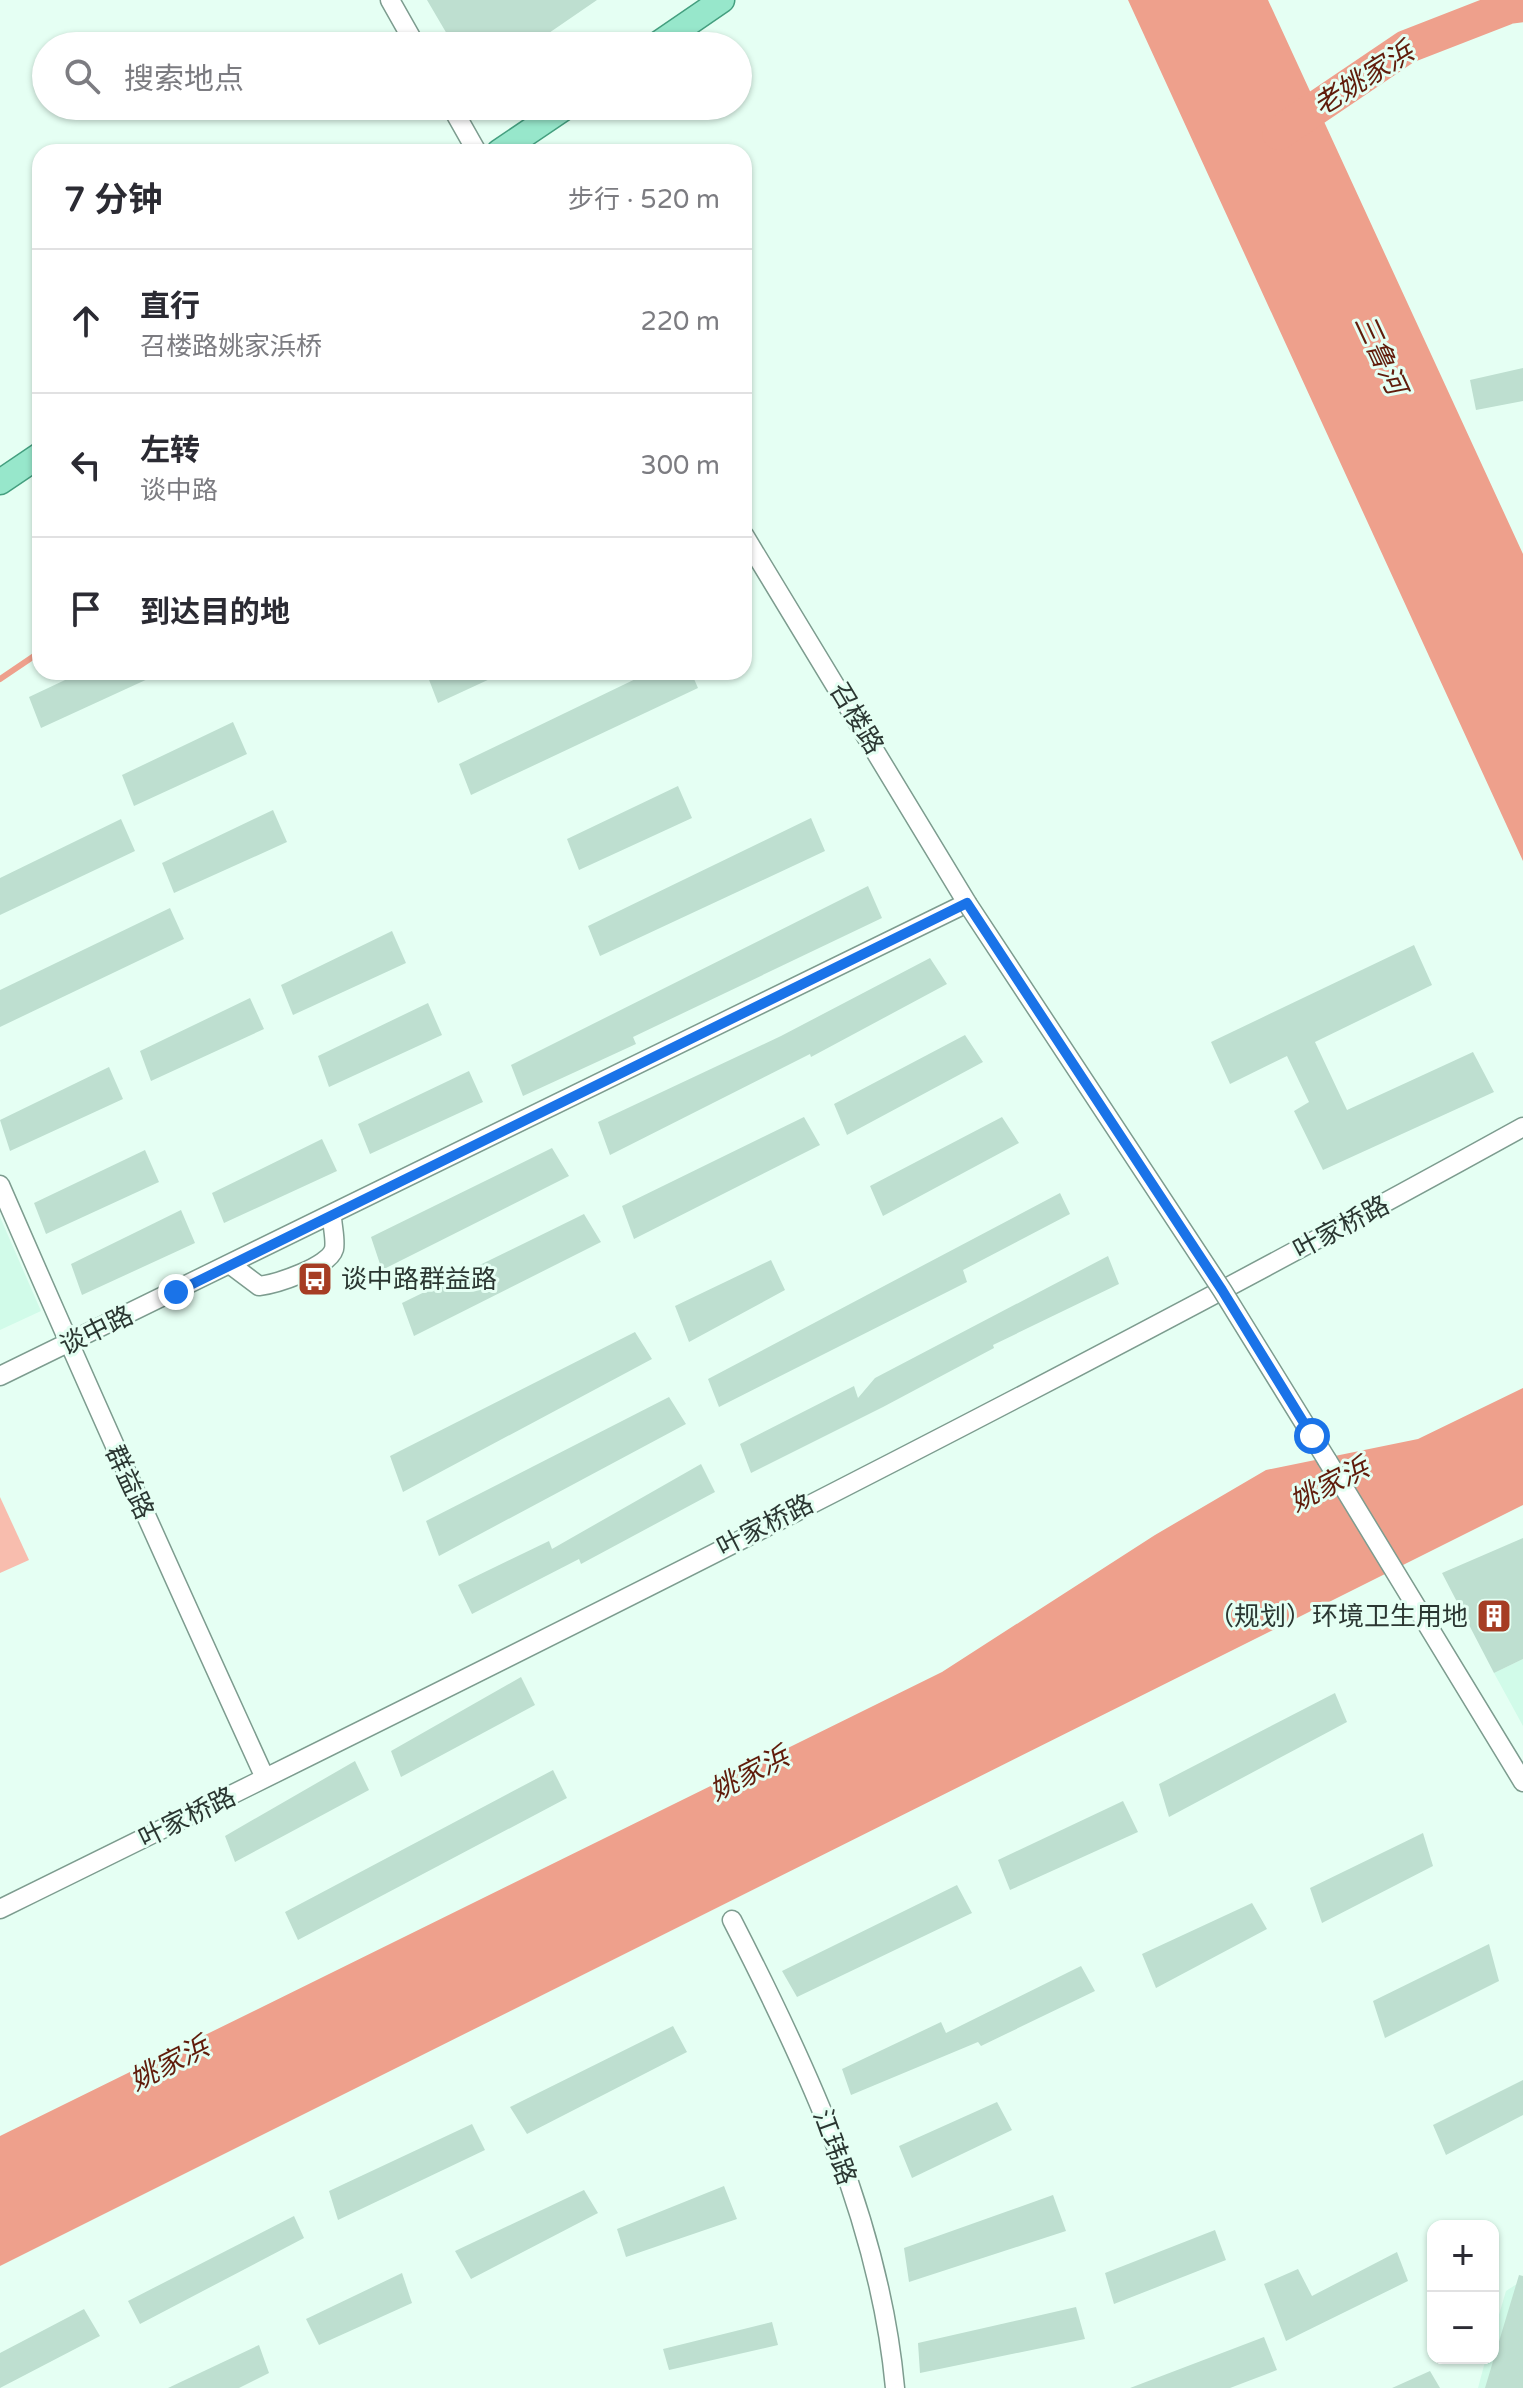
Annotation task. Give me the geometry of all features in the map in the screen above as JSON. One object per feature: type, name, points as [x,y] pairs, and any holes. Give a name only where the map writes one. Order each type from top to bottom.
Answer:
[{"type":"main road","points":[[675,32],[722,0]]},
{"type":"main road","points":[[511,144],[546,120]]},
{"type":"main road","points":[[0,482],[32,460]]},
{"type":"street","points":[[390,0],[408,32]]},
{"type":"street","points":[[459,120],[472,144]]},
{"type":"street","name":"召楼路","points":[[752,548],[967,903],[1222,1290],[1523,1782]]},
{"type":"street","name":"谈中路","points":[[0,1376],[967,903]]},
{"type":"street","name":"叶家桥路","points":[[0,1909],[265,1778],[1180,1312],[1523,1127]]},
{"type":"street","name":"群益路","points":[[0,1185],[22,1230],[66,1344],[265,1778]]},
{"type":"street","points":[[231,1265],[259,1286],[272,1285],[325,1262],[334,1249],[332,1216]]},
{"type":"street","name":"江玮路","points":[[732,1920],[818,2102],[843,2165],[872,2264],[895,2388]]},
{"type":"shaded area","points":[[0,1217],[41,1311],[0,1330]]},
{"type":"shaded area","points":[[0,1497],[29,1560],[0,1573]]},
{"type":"shaded area","points":[[1523,1659],[1523,1726],[1494,1673]]},
{"type":"shaded area","points":[[1523,2280],[1523,2388],[1478,2388],[1484,2364],[1499,2364],[1499,2315],[1506,2291]]},
{"type":"water","name":"三鲁河","points":[[1128,0],[1268,0],[1523,554],[1523,861]]},
{"type":"water","name":"姚家浜","points":[[1523,1388],[1523,1505],[0,2266],[0,2136],[942,1672],[1155,1535],[1266,1470],[1418,1439]]},
{"type":"building","points":[[427,0],[597,0],[550,32],[446,32]]},
{"type":"building","points":[[1523,368],[1523,401],[1476,410],[1470,380]]},
{"type":"building","points":[[65,680],[146,680],[41,728],[29,697]]},
{"type":"building","points":[[429,680],[488,680],[438,703]]},
{"type":"building","points":[[633,680],[694,680],[698,688],[471,795],[459,764]]},
{"type":"building","points":[[233,722],[247,754],[134,806],[122,775]]},
{"type":"building","points":[[678,786],[692,818],[579,870],[567,839]]},
{"type":"building","points":[[273,810],[287,842],[174,893],[162,863]]},
{"type":"building","points":[[811,818],[825,851],[600,956],[588,926]]},
{"type":"building","points":[[121,819],[135,851],[0,915],[0,878]]},
{"type":"building","points":[[868,886],[882,918],[633,1037],[636,1044],[523,1096],[511,1065]]},
{"type":"building","points":[[170,908],[184,939],[0,1027],[0,990]]},
{"type":"building","points":[[392,931],[406,963],[293,1015],[281,985]]},
{"type":"building","points":[[1414,945],[1432,985],[1315,1042],[1347,1110],[1473,1052],[1494,1092],[1323,1170],[1294,1111],[1309,1102],[1287,1056],[1230,1084],[1211,1042]]},
{"type":"building","points":[[930,958],[947,984],[811,1057],[810,1054],[610,1155],[598,1122],[781,1036]]},
{"type":"building","points":[[250,998],[264,1029],[151,1081],[140,1051]]},
{"type":"building","points":[[428,1003],[442,1035],[329,1087],[318,1056]]},
{"type":"building","points":[[965,1035],[983,1062],[847,1135],[834,1104]]},
{"type":"building","points":[[109,1067],[123,1099],[10,1151],[0,1120]]},
{"type":"building","points":[[469,1071],[483,1102],[370,1154],[358,1124]]},
{"type":"building","points":[[804,1117],[820,1145],[634,1239],[622,1206]]},
{"type":"building","points":[[1002,1117],[1019,1143],[883,1216],[870,1186]]},
{"type":"building","points":[[322,1139],[337,1171],[224,1223],[212,1193]]},
{"type":"building","points":[[552,1148],[569,1176],[382,1270],[371,1237]]},
{"type":"building","points":[[145,1150],[159,1182],[46,1234],[34,1203]]},
{"type":"building","points":[[1060,1193],[1070,1214],[963,1270],[967,1282],[719,1407],[708,1379]]},
{"type":"building","points":[[181,1210],[195,1243],[82,1295],[71,1264]]},
{"type":"building","points":[[584,1214],[601,1242],[414,1336],[402,1303]]},
{"type":"building","points":[[1108,1256],[1119,1284],[993,1345],[994,1348],[883,1407],[751,1473],[740,1444],[854,1386],[858,1398],[875,1378]]},
{"type":"building","points":[[771,1260],[785,1290],[689,1342],[675,1306]]},
{"type":"building","points":[[635,1332],[652,1359],[403,1492],[390,1456]]},
{"type":"building","points":[[669,1397],[686,1424],[439,1556],[426,1521]]},
{"type":"building","points":[[701,1464],[715,1492],[581,1564],[579,1559],[472,1614],[458,1585],[549,1541],[552,1549]]},
{"type":"building","name":"（规划）环境卫生用地","points":[[1523,1538],[1523,1659],[1494,1673],[1442,1573]]},
{"type":"building","points":[[521,1677],[535,1705],[401,1777],[391,1751]]},
{"type":"building","points":[[1335,1693],[1347,1722],[1169,1817],[1159,1784]]},
{"type":"building","points":[[355,1761],[369,1790],[235,1862],[225,1836]]},
{"type":"building","points":[[553,1770],[567,1798],[298,1940],[285,1912]]},
{"type":"building","points":[[1123,1801],[1138,1832],[1010,1890],[998,1860]]},
{"type":"building","points":[[1423,1833],[1433,1866],[1322,1923],[1310,1888]]},
{"type":"building","points":[[957,1885],[972,1913],[797,1997],[782,1971]]},
{"type":"building","points":[[1252,1903],[1267,1929],[1156,1988],[1142,1954]]},
{"type":"building","points":[[1489,1944],[1499,1981],[1385,2038],[1373,2001]]},
{"type":"building","points":[[1081,1966],[1095,1991],[981,2046],[978,2042],[851,2095],[842,2069],[941,2022],[946,2033]]},
{"type":"building","points":[[673,2026],[687,2052],[527,2134],[510,2107]]},
{"type":"building","points":[[1523,2080],[1523,2115],[1446,2155],[1433,2125]]},
{"type":"building","points":[[997,2102],[1012,2130],[912,2178],[899,2146]]},
{"type":"building","points":[[472,2124],[485,2150],[338,2220],[329,2191]]},
{"type":"building","points":[[724,2186],[737,2219],[626,2257],[617,2229]]},
{"type":"building","points":[[584,2190],[598,2213],[471,2279],[455,2251]]},
{"type":"building","points":[[1053,2195],[1066,2231],[909,2282],[904,2248]]},
{"type":"building","points":[[294,2216],[304,2238],[140,2324],[128,2301]]},
{"type":"building","points":[[1215,2230],[1226,2260],[1114,2304],[1105,2273]]},
{"type":"building","points":[[1397,2252],[1408,2281],[1286,2341],[1264,2284],[1298,2269],[1312,2296]]},
{"type":"building","points":[[402,2273],[412,2303],[319,2345],[306,2319]]},
{"type":"building","points":[[1519,2275],[1523,2276],[1523,2388],[1485,2388],[1492,2364],[1499,2364],[1499,2341]]},
{"type":"building","points":[[1076,2307],[1085,2339],[920,2373],[918,2343]]},
{"type":"building","points":[[84,2309],[100,2336],[0,2388],[0,2353]]},
{"type":"building","points":[[772,2322],[778,2345],[669,2370],[663,2349]]},
{"type":"building","points":[[1264,2337],[1277,2370],[1230,2388],[1130,2388]]},
{"type":"building","points":[[259,2345],[269,2373],[239,2388],[168,2388]]},
{"type":"building","points":[[1430,2371],[1440,2388],[1392,2388]]},
{"type":"waterway","name":"老姚家浜","points":[[1279,133],[1406,47],[1509,7],[1523,5]]},
{"type":"waterway","points":[[0,679],[32,657]]},
{"type":"place","name":"谈中路群益路","points":[[315,1279]]},
{"type":"place","name":"（规划）环境卫生用地","points":[[1494,1616]]},
{"type":"route","points":[[176,1292],[967,903],[1222,1290],[1312,1436]]}]
